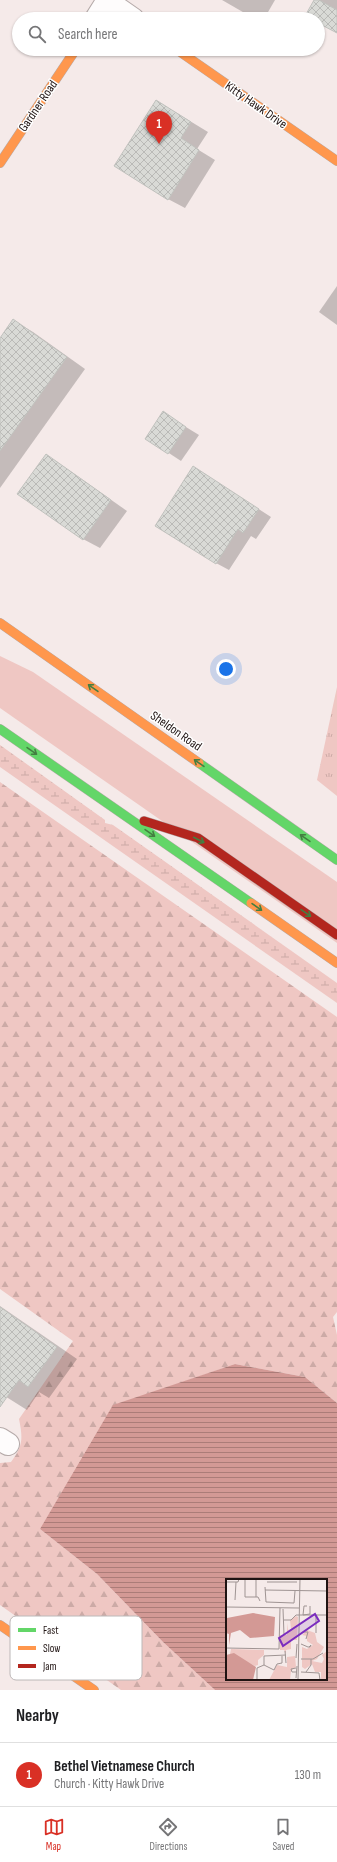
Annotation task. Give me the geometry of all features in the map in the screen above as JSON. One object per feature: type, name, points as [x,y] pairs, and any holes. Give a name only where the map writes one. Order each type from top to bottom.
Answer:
[{"type":"main road","name":"Gardner Road","points":[[0,163],[71,56]]},
{"type":"main road","name":"Kitty Hawk Drive","points":[[186,56],[337,161]]},
{"type":"main road","name":"Sheldon Road","points":[[0,623],[337,860]]},
{"type":"main road","points":[[0,729],[337,963]]},
{"type":"main road","points":[[122,814],[198,838],[337,935]]},
{"type":"main road","points":[[0,1626],[10,1633]]},
{"type":"main road","points":[[79,1680],[94,1690]]},
{"type":"street","points":[[104,7],[116,12]]},
{"type":"green space","points":[[0,656],[33,672],[337,882],[337,943],[0,708]]},
{"type":"green space","points":[[337,687],[337,796],[317,780]]},
{"type":"green space","points":[[0,745],[105,820],[105,823],[113,825],[337,983],[337,1003],[0,767]]},
{"type":"green space","points":[[0,782],[337,1017],[337,1312],[333,1317],[337,1335],[337,1403],[305,1377],[235,1364],[160,1390],[40,1529],[97,1574],[138,1616],[16,1616],[0,1605],[0,1463],[11,1462],[18,1451],[21,1442],[19,1419],[73,1341],[0,1289]]},
{"type":"green space","points":[[142,1620],[215,1690],[121,1690],[107,1680],[142,1680]]},
{"type":"shaded area","points":[[235,1364],[305,1377],[337,1403],[337,1690],[215,1690],[163,1642],[142,1620],[142,1616],[138,1616],[97,1574],[40,1529],[113,1405]]},
{"type":"building","points":[[314,0],[319,0],[337,10],[337,33],[325,27],[325,12],[307,12]]},
{"type":"building","points":[[156,100],[191,122],[181,138],[199,150],[168,200],[114,166]]},
{"type":"building","points":[[13,319],[67,357],[0,451],[0,338]]},
{"type":"building","points":[[163,411],[186,427],[168,454],[145,439]]},
{"type":"building","points":[[46,454],[111,500],[83,540],[17,494]]},
{"type":"building","points":[[193,466],[259,509],[243,533],[238,529],[216,564],[155,526]]},
{"type":"building","points":[[0,1307],[57,1347],[28,1387],[19,1380],[0,1407]]},
{"type":"traffic: fast","points":[[0,729],[251,903]]},
{"type":"traffic: fast","points":[[199,763],[337,860]]},
{"type":"traffic: slow","points":[[0,163],[71,56]]},
{"type":"traffic: slow","points":[[186,56],[337,161]]},
{"type":"traffic: slow","points":[[0,623],[199,763]]},
{"type":"traffic: slow","points":[[251,903],[337,963]]},
{"type":"traffic: slow","points":[[0,1625],[10,1632]]},
{"type":"traffic: slow","points":[[80,1680],[94,1690]]},
{"type":"traffic: jam","points":[[144,821],[198,838],[337,935]]},
{"type":"place","name":"Bethel Vietnamese Church","points":[[159,144]]}]
